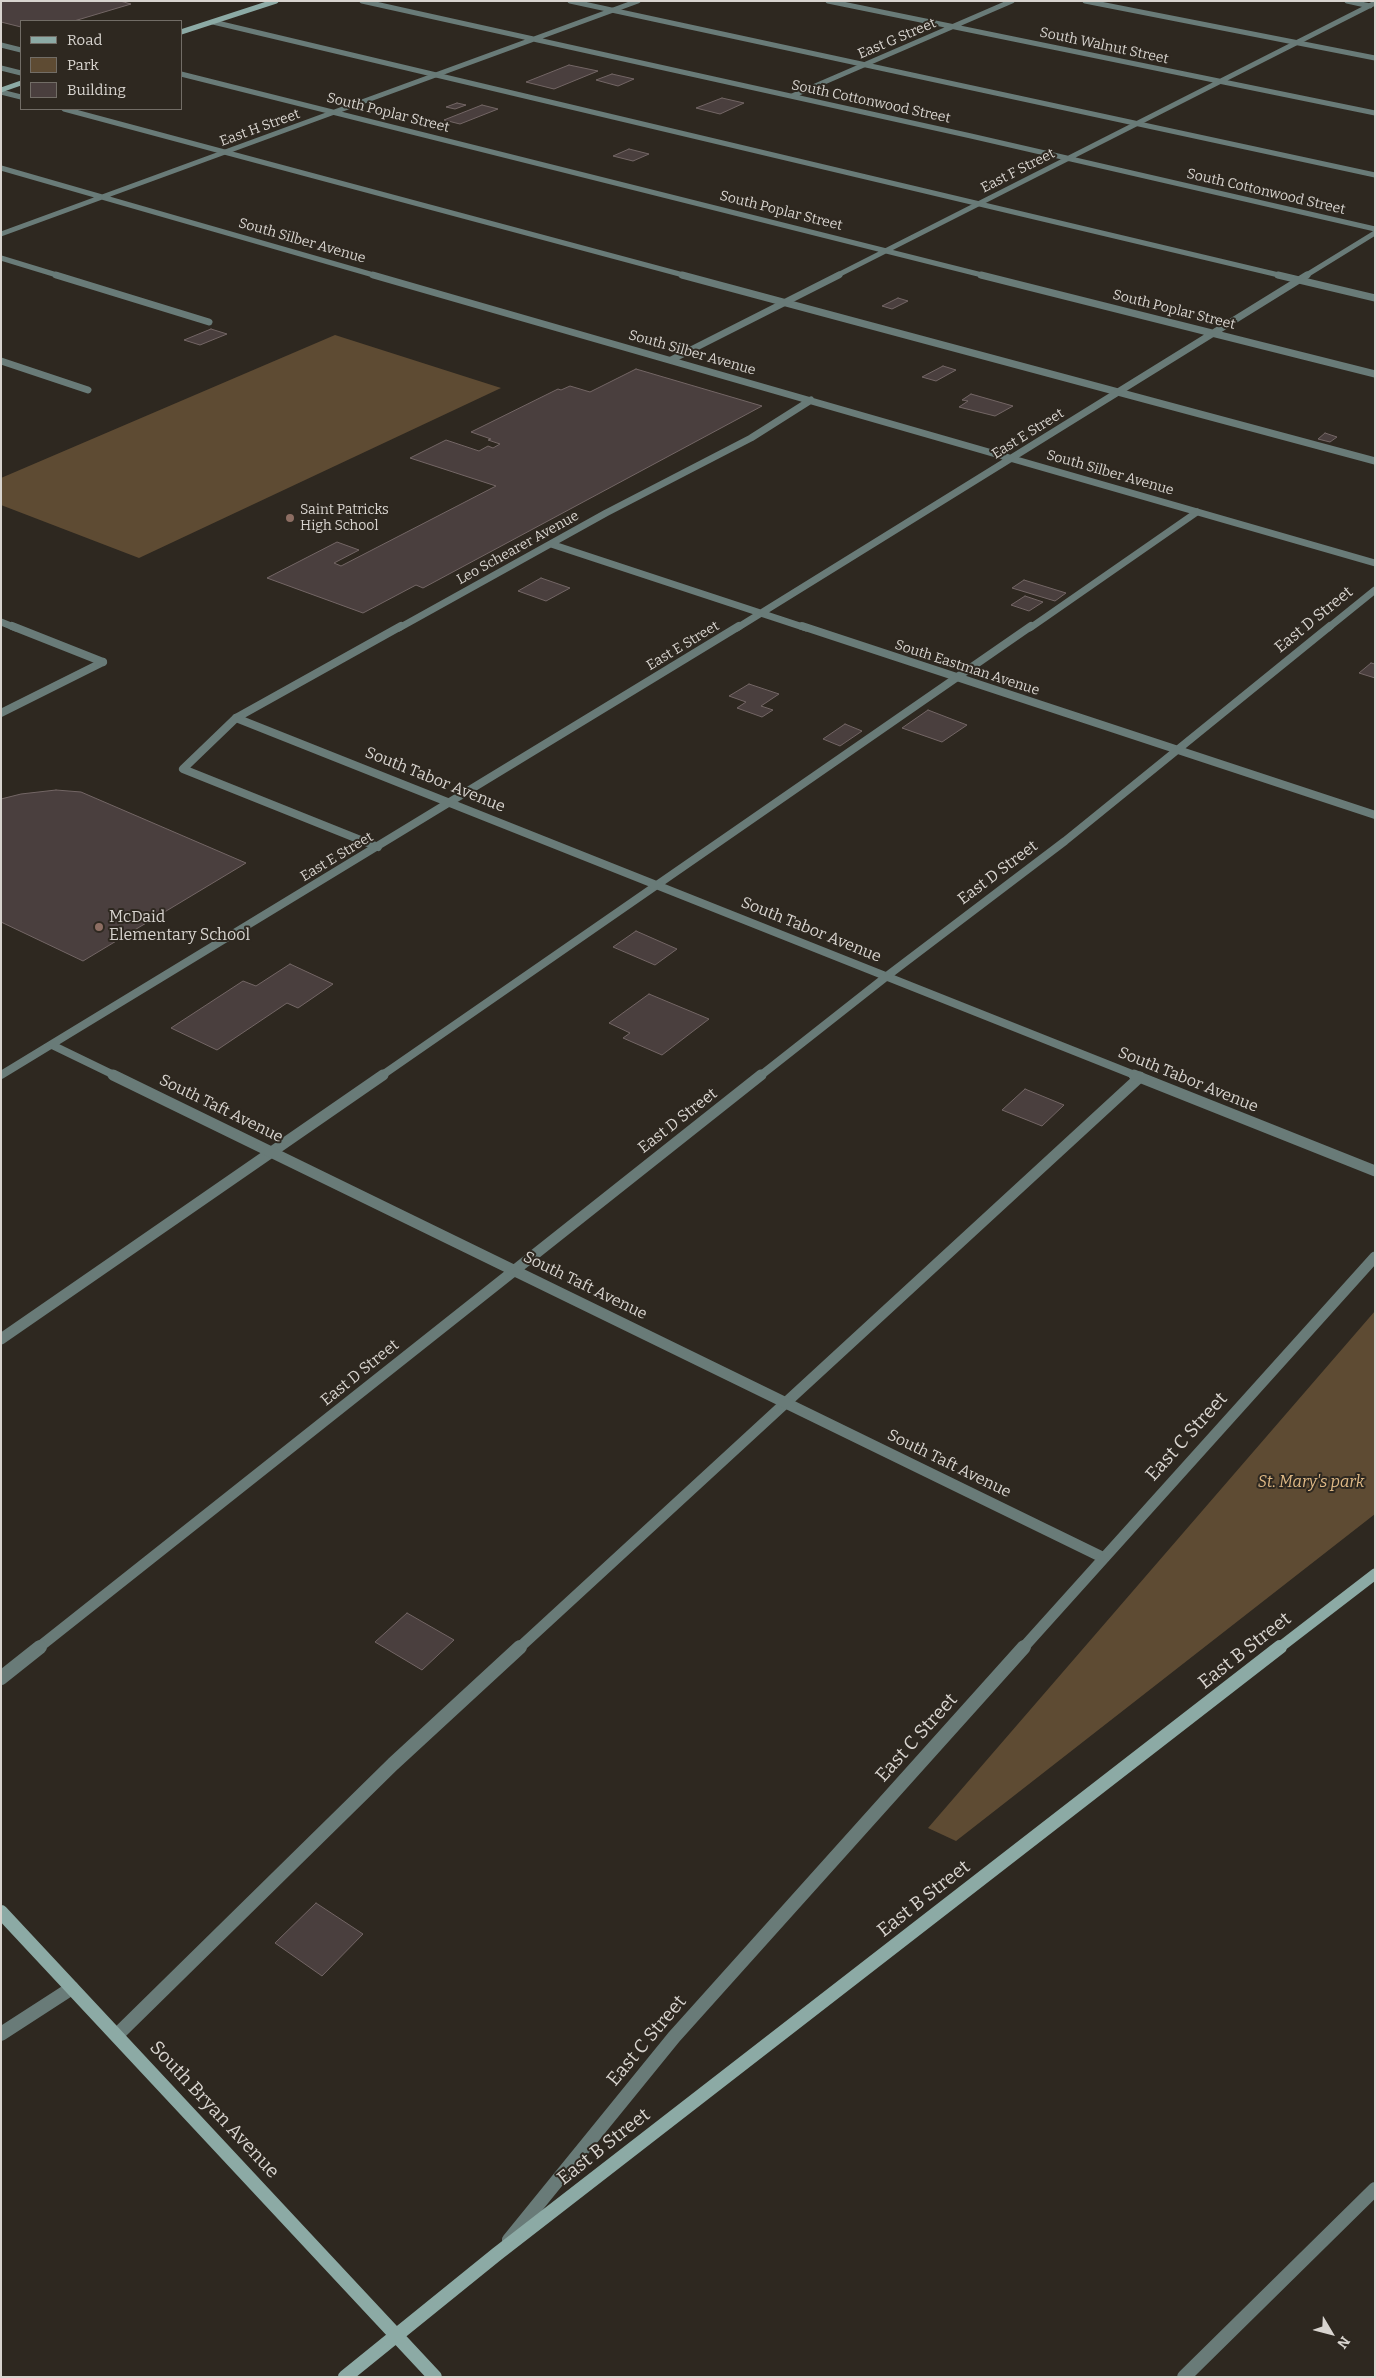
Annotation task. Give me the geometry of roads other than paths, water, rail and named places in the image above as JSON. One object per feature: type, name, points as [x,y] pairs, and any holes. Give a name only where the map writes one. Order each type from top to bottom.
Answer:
[{"type":"street","points":[[182,32],[276,1]]},
{"type":"street","name":"South Cottonwood Street","points":[[362,1],[1068,158],[1375,229]]},
{"type":"street","points":[[570,1],[1375,175]]},
{"type":"street","name":"East H Street","points":[[1,234],[638,1]]},
{"type":"street","name":"South Walnut Street","points":[[828,1],[1375,113]]},
{"type":"street","name":"East G Street","points":[[792,96],[1012,1]]},
{"type":"street","points":[[1085,1],[1375,58]]},
{"type":"street","points":[[1347,1],[1373,5]]},
{"type":"street","name":"East F Street","points":[[671,360],[1373,5]]},
{"type":"street","points":[[213,22],[1375,298]]},
{"type":"street","points":[[1,45],[20,50]]},
{"type":"street","points":[[1,68],[20,73]]},
{"type":"street","name":"South Poplar Street","points":[[182,74],[1375,374]]},
{"type":"street","points":[[1,91],[20,83]]},
{"type":"street","points":[[1,91],[20,97]]},
{"type":"street","points":[[68,110],[1375,461]]},
{"type":"street","name":"South Silber Avenue","points":[[1,168],[1375,563]]},
{"type":"street","name":"East E Street","points":[[1,1075],[761,613],[1375,233]]},
{"type":"street","points":[[1,258],[209,322]]},
{"type":"street","points":[[1,361],[88,390]]},
{"type":"street","name":"Leo Schearer Avenue","points":[[378,847],[183,769],[236,718],[552,544],[751,438],[811,400]]},
{"type":"street","points":[[1,1339],[1197,512]]},
{"type":"street","name":"South Eastman Avenue","points":[[552,544],[1375,815]]},
{"type":"street","name":"East D Street","points":[[1,1678],[887,976],[1065,841],[1375,590]]},
{"type":"street","points":[[1,622],[103,662],[1,714]]},
{"type":"street","name":"South Tabor Avenue","points":[[236,718],[1375,1171]]},
{"type":"street","name":"South Taft Avenue","points":[[52,1045],[1104,1558]]},
{"type":"street","points":[[117,2034],[393,1764],[1140,1077]]},
{"type":"street","name":"East C Street","points":[[497,2254],[674,2037],[1375,1257]]},
{"type":"street","name":"East B Street","points":[[345,2377],[497,2254],[1375,1574]]},
{"type":"street","name":"South Bryan Avenue","points":[[1,1912],[117,2034],[435,2377]]},
{"type":"street","points":[[1,2034],[72,1988]]},
{"type":"street","points":[[1184,2377],[1375,2189]]},
{"type":"place","name":"Saint Patricks High School","points":[[290,518]]},
{"type":"place","name":"McDaid Elementary School","points":[[99,927]]},
{"type":"park label","name":"St. Mary's park","points":[[1311,1483]]}]
